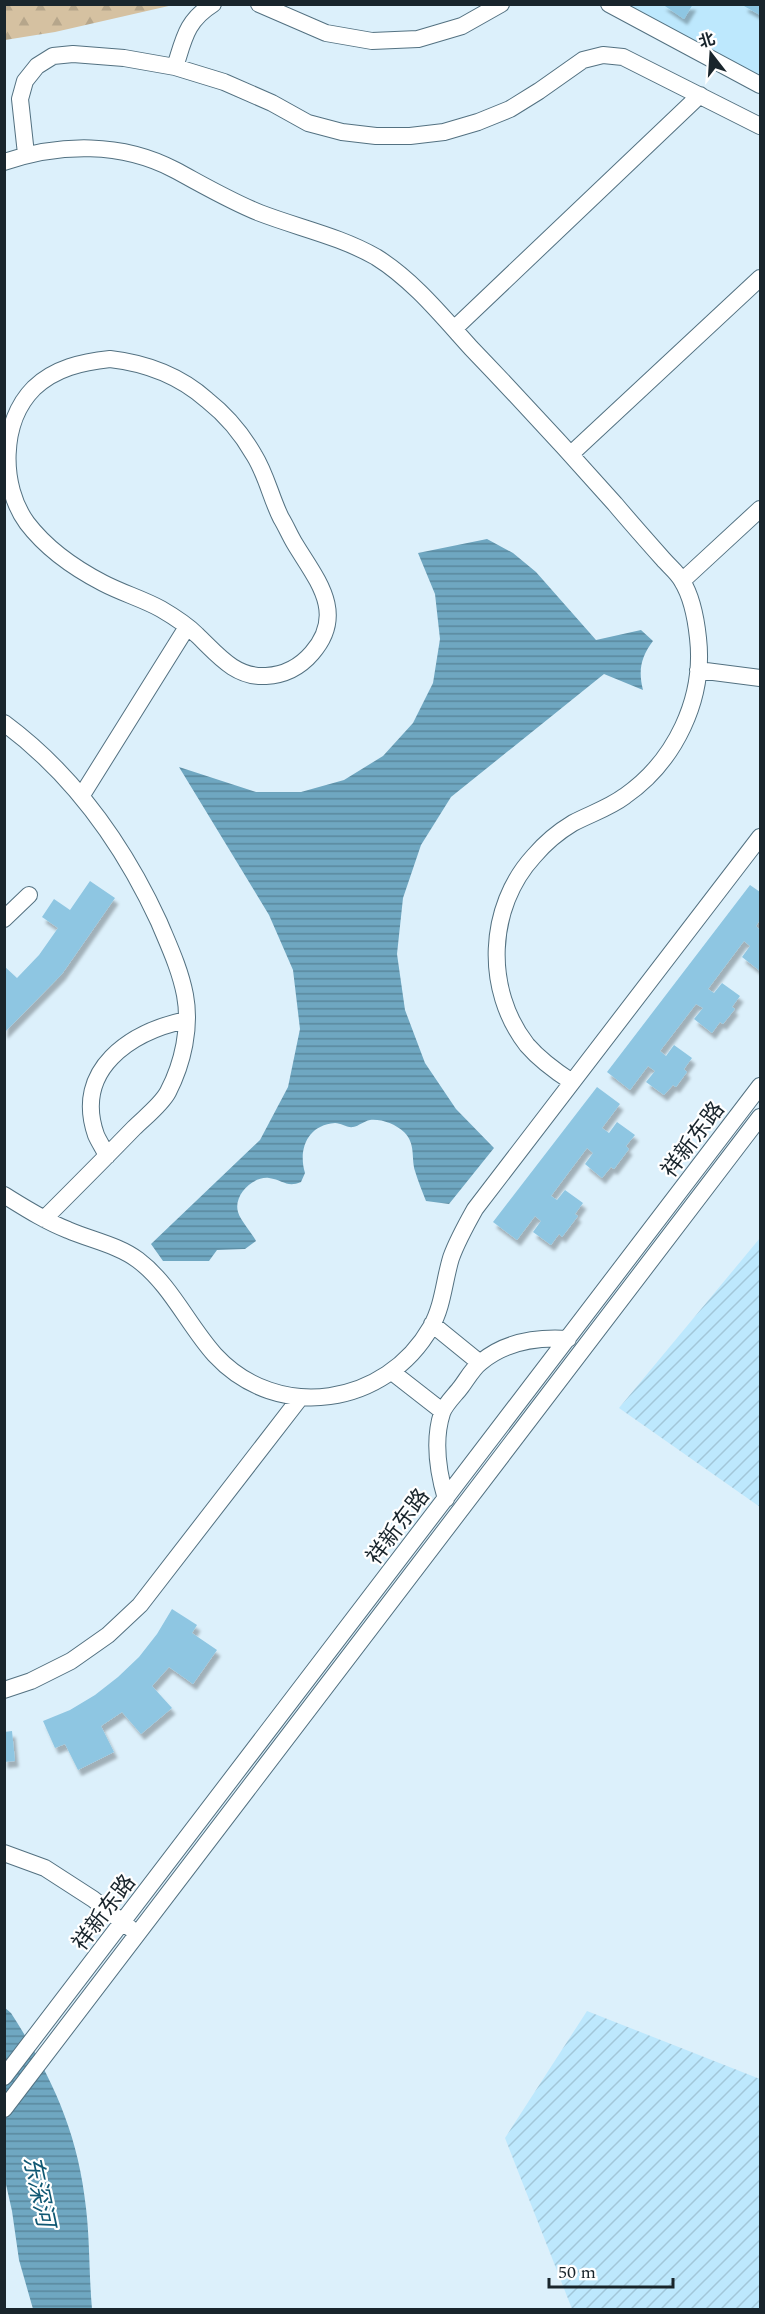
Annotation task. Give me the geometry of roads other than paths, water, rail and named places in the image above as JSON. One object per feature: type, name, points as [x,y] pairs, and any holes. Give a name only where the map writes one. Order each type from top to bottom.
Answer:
[{"type":"street","points":[[175,67],[187,28],[199,13],[213,4]]},
{"type":"street","points":[[259,4],[326,33],[372,41],[418,39],[462,26],[501,4]]},
{"type":"street","points":[[609,4],[760,85]]},
{"type":"street","points":[[26,154],[20,99],[25,81],[37,66],[53,56],[72,54],[124,58],[175,67],[224,82],[272,103],[308,123],[342,132],[376,136],[410,136],[444,132],[478,122],[510,109],[584,60],[603,55],[623,57],[760,126]]},
{"type":"street","points":[[454,329],[700,95]]},
{"type":"street","points":[[4,162],[26,154],[56,148],[86,147],[116,150],[145,157],[243,206],[349,243],[378,258],[404,278],[454,329],[571,454],[682,581],[693,609],[698,639],[698,670],[693,700],[682,728],[667,755],[647,778],[624,797],[550,839],[532,858],[516,879],[504,906],[497,934],[496,964],[501,993],[508,1011],[527,1045],[548,1066],[572,1082]]},
{"type":"street","points":[[571,454],[760,278]]},
{"type":"street","points":[[110,359],[138,362],[173,377],[206,398],[233,425],[255,457],[272,501],[294,543],[320,582],[327,603],[327,625],[319,645],[305,662],[286,673],[264,676],[243,672],[224,662],[187,627],[161,609],[102,582],[62,557],[27,523],[15,502],[8,479],[6,455],[10,431],[19,409],[33,389],[56,372],[82,362],[110,359]]},
{"type":"street","points":[[682,581],[760,509]]},
{"type":"street","points":[[82,795],[187,627]]},
{"type":"street","points":[[698,670],[760,678]]},
{"type":"street","points":[[4,723],[30,742],[82,795],[114,838],[141,884],[177,964],[185,997],[186,1020],[180,1063],[167,1095],[44,1220]]},
{"type":"street","points":[[4,1195],[44,1220],[115,1247],[137,1259],[156,1276],[215,1355],[240,1376],[269,1390],[300,1398],[332,1397],[363,1388],[392,1372],[408,1359],[421,1343],[441,1303],[452,1256],[475,1209],[760,837]]},
{"type":"street","points":[[4,919],[28,895]]},
{"type":"street","points":[[107,1156],[96,1135],[92,1112],[93,1089],[102,1068],[119,1050],[139,1035],[162,1025],[186,1020]]},
{"type":"street","name":"祥新东路","points":[[4,2077],[760,1086]]},
{"type":"street","name":"祥新东路","points":[[4,2109],[760,1118]]},
{"type":"street","points":[[432,1324],[480,1363]]},
{"type":"street","points":[[446,1499],[438,1464],[437,1446],[442,1411],[480,1363],[493,1354],[522,1342],[552,1338],[568,1339]]},
{"type":"street","points":[[392,1372],[442,1411]]},
{"type":"street","points":[[4,1690],[32,1681],[71,1661],[108,1635],[140,1605],[300,1398]]},
{"type":"street","points":[[4,1853],[45,1868],[93,1899],[138,1934]]},
{"type":"water","points":[[487,539],[513,553],[536,572],[596,640],[641,630],[653,641],[642,664],[643,690],[604,674],[451,797],[421,845],[403,898],[397,954],[405,1010],[425,1063],[456,1109],[494,1148],[449,1204],[426,1201],[415,1171],[410,1141],[404,1132],[379,1120],[368,1121],[353,1127],[335,1123],[325,1125],[318,1128],[307,1140],[303,1156],[305,1173],[301,1182],[288,1184],[263,1178],[251,1183],[241,1193],[238,1199],[238,1212],[256,1241],[245,1249],[217,1250],[209,1261],[163,1261],[151,1244],[260,1140],[288,1087],[300,1029],[293,970],[269,915],[179,767],[256,792],[301,792],[344,780],[383,756],[413,723],[433,683],[440,639],[435,594],[418,553]]},
{"type":"water","name":"东深河","points":[[4,2007],[11,2013],[26,2037],[51,2083],[77,2154],[86,2208],[92,2309],[33,2309],[19,2260],[5,2180]]}]
